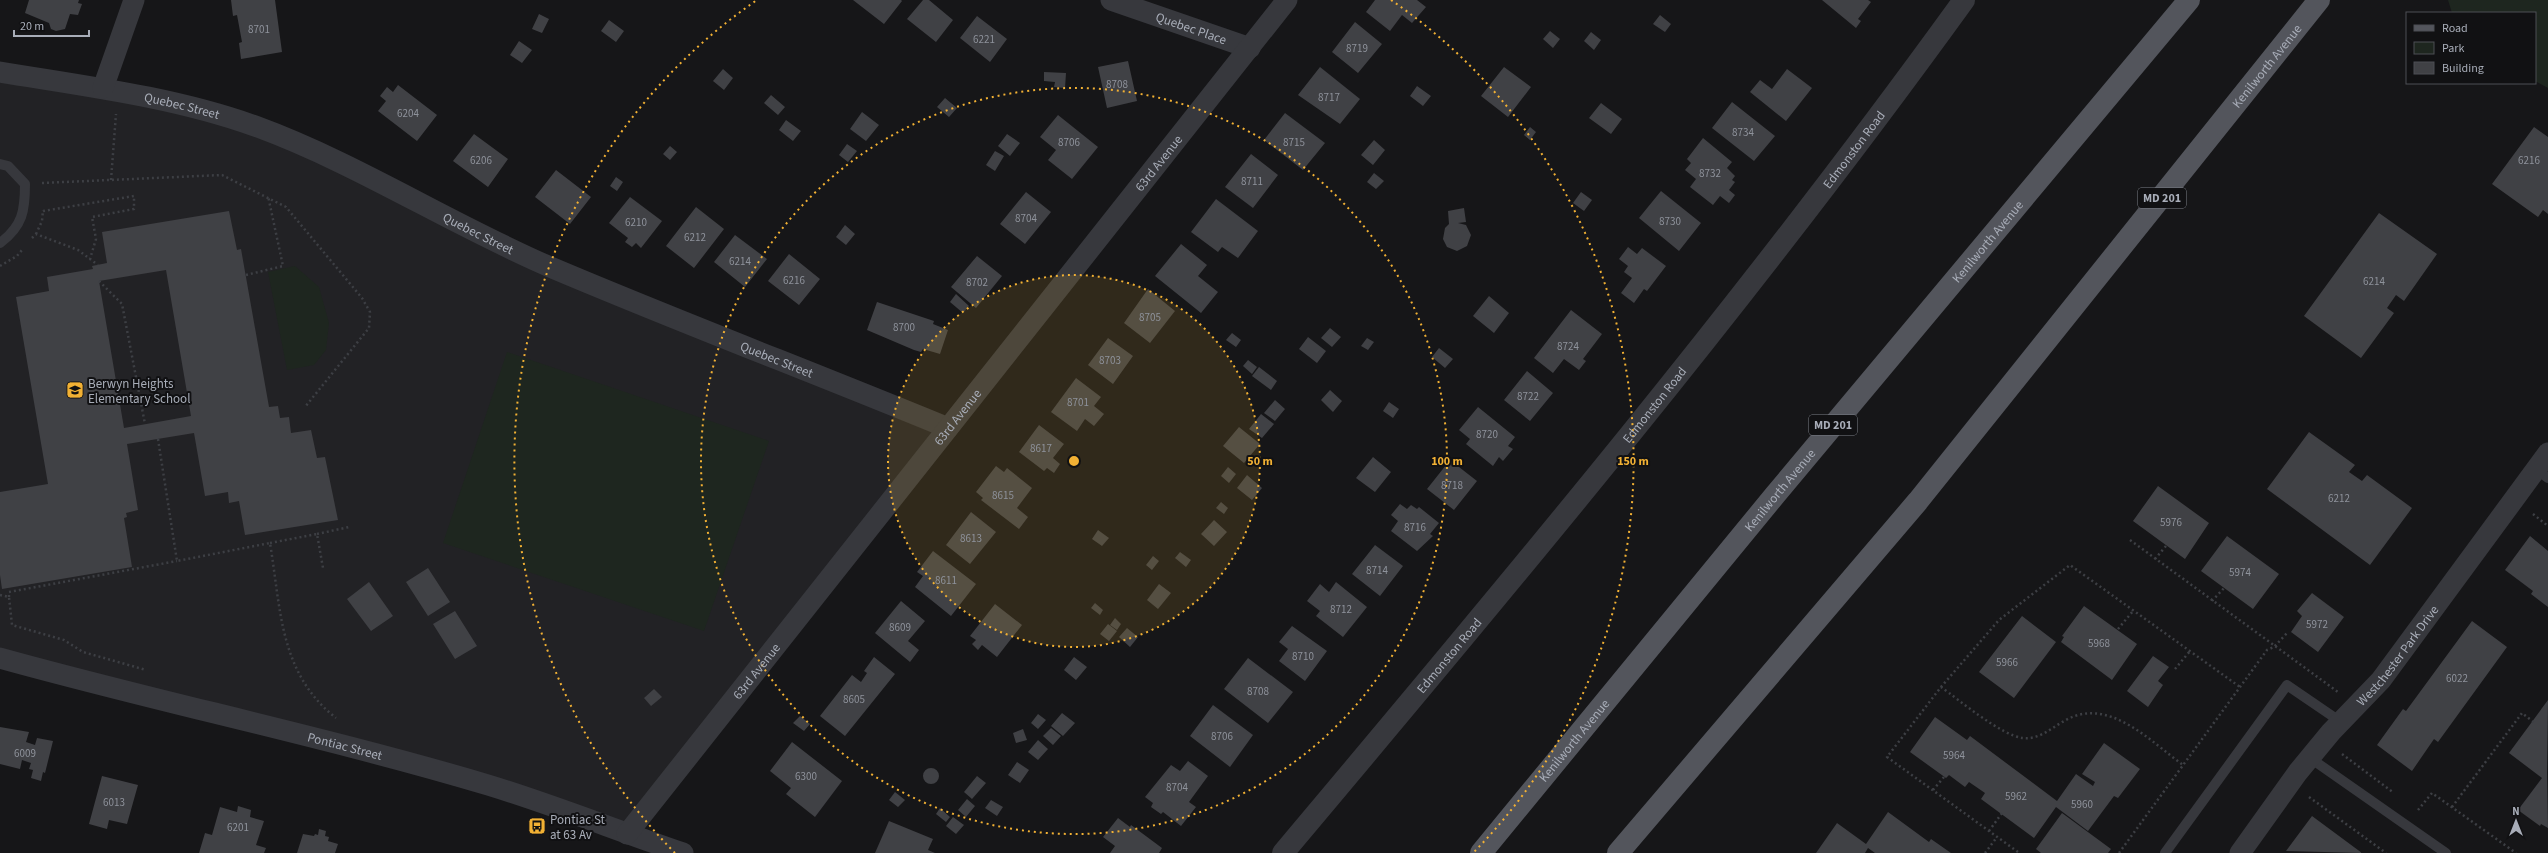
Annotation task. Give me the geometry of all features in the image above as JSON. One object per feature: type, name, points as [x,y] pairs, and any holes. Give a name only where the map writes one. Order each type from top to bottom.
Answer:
[{"type":"main road","name":"Kenilworth Avenue","points":[[1481,853],[2025,195],[2189,0]]},
{"type":"main road","name":"Kenilworth Avenue","points":[[1618,853],[1918,501],[2319,0]]},
{"type":"street","points":[[103,88],[134,0]]},
{"type":"street","name":"Quebec Place","points":[[1111,0],[1250,48]]},
{"type":"street","name":"63rd Avenue","points":[[627,834],[1287,0]]},
{"type":"street","name":"Edmonston Road","points":[[1283,853],[1586,489],[1872,127],[1964,0]]},
{"type":"street","name":"Quebec Street","points":[[0,72],[103,88],[200,110],[255,126],[321,155],[553,268],[948,428]]},
{"type":"street","name":"Westchester Park Drive","points":[[2240,853],[2310,758],[2341,722],[2381,680],[2542,474],[2548,453]]},
{"type":"street","name":"Pontiac Street","points":[[0,658],[396,759],[549,804],[627,834],[683,853]]},
{"type":"lane","points":[[0,164],[8,166],[25,184],[24,214],[14,229],[0,243]]},
{"type":"lane","points":[[2165,853],[2286,685],[2341,722]]},
{"type":"lane","points":[[2310,758],[2446,853]]},
{"type":"path","points":[[111,180],[116,112]]},
{"type":"path","points":[[25,184],[222,175],[268,196],[286,207],[362,298],[370,312],[369,328],[305,407]]},
{"type":"path","points":[[43,211],[134,196],[134,209],[92,217],[96,239],[90,259]]},
{"type":"path","points":[[246,275],[283,266],[268,196]]},
{"type":"path","points":[[31,239],[36,234],[78,250],[98,265]]},
{"type":"path","points":[[0,266],[17,256],[27,245]]},
{"type":"path","points":[[99,281],[122,304],[145,424]]},
{"type":"path","points":[[158,439],[177,561]]},
{"type":"path","points":[[151,672],[83,652],[64,640],[12,625],[9,592],[349,527]]},
{"type":"path","points":[[317,534],[323,568]]},
{"type":"path","points":[[2130,540],[2357,705]]},
{"type":"path","points":[[270,543],[288,654],[323,708],[339,720]]},
{"type":"path","points":[[2155,559],[2166,546]]},
{"type":"path","points":[[2018,852],[1887,757],[1941,687],[1999,620],[2070,565],[2240,688]]},
{"type":"path","points":[[2212,601],[2225,587]]},
{"type":"path","points":[[0,594],[9,597]]},
{"type":"path","points":[[2118,629],[2132,610]]},
{"type":"path","points":[[2119,853],[2267,650],[2274,646],[2288,632]]},
{"type":"path","points":[[2176,669],[2190,652]]},
{"type":"path","points":[[1941,687],[2002,730],[2018,737],[2035,737],[2072,716],[2084,713],[2098,713],[2124,722],[2183,765]]},
{"type":"path","points":[[2452,807],[2522,713],[2536,724]]},
{"type":"path","points":[[2338,750],[2400,797]]},
{"type":"path","points":[[1933,790],[1944,777]]},
{"type":"path","points":[[2303,792],[2386,853]]},
{"type":"path","points":[[2412,806],[2418,811],[2432,792],[2516,853]]},
{"type":"path","points":[[1989,831],[2002,813]]},
{"type":"path","points":[[1985,853],[1997,837]]},
{"type":"shaded area","points":[[0,72],[200,110],[948,428],[627,834],[0,658]]},
{"type":"green space","points":[[2448,0],[2548,0],[2548,88],[2536,82],[2536,12],[2452,12]]},
{"type":"green space","points":[[295,266],[319,287],[329,323],[326,350],[314,365],[287,370],[268,272]]},
{"type":"green space","points":[[507,352],[769,441],[704,631],[443,543]]},
{"type":"building","points":[[29,0],[79,0],[78,3],[82,4],[78,15],[70,14],[65,29],[56,31],[51,29],[49,23],[25,13]]},
{"type":"building","points":[[231,0],[275,0],[282,52],[241,59],[239,43],[242,42],[237,15],[233,16]]},
{"type":"building","points":[[853,0],[901,0],[902,1],[884,24]]},
{"type":"building","points":[[923,0],[929,0],[953,20],[936,42],[907,19]]},
{"type":"building","points":[[1375,0],[1417,0],[1426,7],[1412,23],[1402,15],[1390,31],[1366,12]]},
{"type":"building","points":[[1822,0],[1868,0],[1871,2],[1858,19],[1861,21],[1856,28]]},
{"type":"building","points":[[539,14],[549,19],[542,33],[532,29]]},
{"type":"building","points":[[1660,15],[1671,24],[1665,32],[1653,24]]},
{"type":"building","points":[[977,16],[1007,39],[990,62],[960,38]]},
{"type":"building","points":[[609,20],[624,31],[616,42],[601,31]]},
{"type":"building","points":[[1355,22],[1382,44],[1358,73],[1332,52]]},
{"type":"building","points":[[1550,31],[1560,39],[1553,48],[1543,39]]},
{"type":"building","points":[[1591,32],[1601,40],[1594,50],[1584,41]]},
{"type":"building","points":[[519,41],[532,50],[522,63],[510,55]]},
{"type":"building","points":[[1128,61],[1137,101],[1107,108],[1098,67]]},
{"type":"building","points":[[1320,67],[1360,99],[1340,124],[1298,95]]},
{"type":"building","points":[[1504,67],[1531,87],[1508,117],[1481,96]]},
{"type":"building","points":[[723,69],[733,78],[724,90],[713,81]]},
{"type":"building","points":[[1787,69],[1812,88],[1786,121],[1750,92],[1760,80],[1772,89]]},
{"type":"building","points":[[1044,72],[1066,73],[1065,88],[1054,87],[1055,82],[1044,81]]},
{"type":"building","points":[[398,85],[437,115],[417,141],[378,111],[386,101],[380,96],[387,87],[393,92]]},
{"type":"building","points":[[1417,86],[1431,96],[1423,106],[1410,96]]},
{"type":"building","points":[[771,95],[785,107],[778,115],[764,103]]},
{"type":"building","points":[[945,98],[957,108],[949,117],[937,107]]},
{"type":"building","points":[[1732,102],[1775,136],[1754,161],[1712,128]]},
{"type":"building","points":[[1601,103],[1622,119],[1611,134],[1589,118]]},
{"type":"building","points":[[862,112],[879,125],[866,141],[850,129]]},
{"type":"building","points":[[1285,113],[1325,143],[1303,170],[1264,140]]},
{"type":"building","points":[[1058,115],[1098,147],[1072,179],[1048,160],[1056,150],[1040,137]]},
{"type":"building","points":[[786,120],[801,131],[793,141],[779,130]]},
{"type":"building","points":[[1530,127],[1536,132],[1530,140],[1524,135]]},
{"type":"building","points":[[2534,127],[2548,137],[2548,214],[2543,210],[2538,217],[2492,184]]},
{"type":"building","points":[[474,134],[508,159],[488,187],[453,161]]},
{"type":"building","points":[[1007,134],[1020,143],[1010,156],[998,146]]},
{"type":"building","points":[[1703,138],[1732,162],[1727,168],[1735,176],[1732,180],[1735,182],[1729,190],[1735,195],[1729,203],[1720,196],[1713,205],[1690,187],[1696,179],[1685,170],[1691,163],[1687,159]]},
{"type":"building","points":[[1374,140],[1385,150],[1373,165],[1361,155]]},
{"type":"building","points":[[847,144],[857,151],[848,162],[839,155]]},
{"type":"building","points":[[670,146],[677,152],[670,160],[663,154]]},
{"type":"building","points":[[995,151],[1004,156],[995,171],[986,165]]},
{"type":"building","points":[[1251,154],[1278,175],[1253,208],[1225,187]]},
{"type":"building","points":[[556,170],[591,197],[570,224],[535,197]]},
{"type":"building","points":[[1374,173],[1384,181],[1376,189],[1367,182]]},
{"type":"building","points":[[616,177],[623,182],[617,191],[610,186]]},
{"type":"building","points":[[1661,191],[1701,223],[1679,251],[1639,218]]},
{"type":"building","points":[[1026,192],[1051,212],[1025,244],[1000,224]]},
{"type":"building","points":[[1581,192],[1592,200],[1584,211],[1573,203]]},
{"type":"building","points":[[630,197],[662,221],[641,248],[636,243],[632,247],[625,242],[628,238],[609,223]]},
{"type":"building","points":[[1216,199],[1258,231],[1238,258],[1222,247],[1218,252],[1191,232]]},
{"type":"building","points":[[696,207],[724,229],[694,268],[666,246]]},
{"type":"building","points":[[1464,208],[1466,222],[1458,223],[1466,225],[1471,235],[1467,246],[1457,251],[1447,247],[1443,239],[1445,228],[1449,224],[1448,211]]},
{"type":"building","name":"Berwyn Heights Elementary School","points":[[229,211],[237,250],[241,249],[269,407],[278,406],[280,418],[289,417],[291,433],[311,430],[317,458],[325,457],[338,520],[245,535],[239,501],[229,503],[228,492],[205,496],[194,433],[127,444],[138,510],[126,513],[127,517],[124,518],[132,567],[2,589],[0,575],[0,492],[48,484],[16,297],[49,291],[47,277],[93,269],[92,266],[107,263],[102,232]],"holes":[[[166,270],[191,416],[124,428],[99,281]]]},
{"type":"building","points":[[2379,213],[2437,254],[2404,301],[2396,295],[2387,308],[2394,313],[2361,358],[2304,316]]},
{"type":"building","points":[[845,225],[855,234],[846,245],[836,237]]},
{"type":"building","points":[[735,235],[767,259],[745,287],[714,262]]},
{"type":"building","points":[[1181,244],[1207,265],[1198,276],[1218,292],[1201,313],[1155,276]]},
{"type":"building","points":[[1628,247],[1637,254],[1642,248],[1666,266],[1647,291],[1644,289],[1634,303],[1621,293],[1632,278],[1624,272],[1628,266],[1619,259]]},
{"type":"building","points":[[789,254],[820,279],[799,305],[768,281]]},
{"type":"building","points":[[977,256],[1002,276],[976,308],[951,287]]},
{"type":"building","points":[[1148,289],[1175,311],[1150,343],[1124,323]]},
{"type":"building","points":[[956,294],[969,306],[963,313],[950,302]]},
{"type":"building","points":[[1489,296],[1509,313],[1494,333],[1473,316]]},
{"type":"building","points":[[877,302],[934,321],[933,324],[948,330],[940,354],[923,349],[921,352],[914,350],[867,330]]},
{"type":"building","points":[[1571,310],[1602,334],[1583,359],[1586,361],[1579,370],[1564,359],[1553,373],[1534,358]]},
{"type":"building","points":[[1330,328],[1341,337],[1332,347],[1321,338]]},
{"type":"building","points":[[1232,333],[1241,340],[1236,347],[1226,340]]},
{"type":"building","points":[[1308,337],[1326,351],[1317,363],[1299,349]]},
{"type":"building","points":[[1108,338],[1133,356],[1113,384],[1088,365]]},
{"type":"building","points":[[1367,338],[1374,342],[1368,350],[1361,346]]},
{"type":"building","points":[[1439,348],[1453,359],[1445,368],[1432,357]]},
{"type":"building","points":[[1248,360],[1257,367],[1252,374],[1243,366]]},
{"type":"building","points":[[1259,367],[1277,381],[1271,390],[1252,376]]},
{"type":"building","points":[[1527,371],[1553,393],[1530,421],[1504,400]]},
{"type":"building","points":[[1076,378],[1101,397],[1094,406],[1104,414],[1094,426],[1085,419],[1077,431],[1051,412]]},
{"type":"building","points":[[1330,390],[1342,401],[1333,412],[1321,400]]},
{"type":"building","points":[[1275,400],[1285,409],[1275,421],[1264,413]]},
{"type":"building","points":[[1389,402],[1399,409],[1393,418],[1383,411]]},
{"type":"building","points":[[1478,407],[1515,437],[1508,446],[1513,449],[1503,461],[1499,457],[1493,466],[1466,444],[1470,439],[1459,430]]},
{"type":"building","points":[[1261,414],[1274,424],[1262,438],[1249,429]]},
{"type":"building","points":[[1039,425],[1064,444],[1053,458],[1060,464],[1054,473],[1047,468],[1044,471],[1019,452]]},
{"type":"building","points":[[1239,427],[1260,444],[1244,463],[1223,446]]},
{"type":"building","points":[[2309,432],[2355,465],[2349,472],[2362,481],[2367,475],[2412,508],[2370,565],[2267,489]]},
{"type":"building","points":[[1373,457],[1391,472],[1375,492],[1356,478]]},
{"type":"building","points":[[1450,460],[1477,481],[1454,510],[1427,489]]},
{"type":"building","points":[[996,466],[1004,472],[1007,468],[1032,488],[1017,508],[1028,517],[1019,529],[981,500],[983,498],[976,492]]},
{"type":"building","points":[[1228,467],[1236,474],[1229,483],[1221,476]]},
{"type":"building","points":[[1247,475],[1262,488],[1252,500],[1237,488]]},
{"type":"building","points":[[2158,486],[2209,523],[2185,559],[2133,521]]},
{"type":"building","points":[[1221,502],[1228,508],[1224,514],[1216,508]]},
{"type":"building","points":[[1400,504],[1407,509],[1411,505],[1417,509],[1419,507],[1439,523],[1430,534],[1433,536],[1417,551],[1391,531],[1398,521],[1391,515]]},
{"type":"building","points":[[971,512],[996,532],[970,564],[946,545]]},
{"type":"building","points":[[1214,520],[1227,532],[1214,546],[1201,534]]},
{"type":"building","points":[[1098,530],[1109,538],[1102,546],[1092,539]]},
{"type":"building","points":[[2227,536],[2279,574],[2253,609],[2201,571]]},
{"type":"building","points":[[2530,536],[2548,551],[2548,607],[2531,594],[2533,591],[2505,570]]},
{"type":"building","points":[[1375,545],[1403,566],[1380,596],[1352,574]]},
{"type":"building","points":[[933,551],[976,584],[951,616],[915,587],[923,576],[917,572]]},
{"type":"building","points":[[1180,552],[1191,560],[1186,567],[1175,558]]},
{"type":"building","points":[[1153,556],[1159,561],[1152,570],[1146,565]]},
{"type":"building","points":[[428,568],[450,602],[428,616],[406,582]]},
{"type":"building","points":[[369,582],[393,616],[371,631],[347,599]]},
{"type":"building","points":[[1336,582],[1367,607],[1343,637],[1316,616],[1320,611],[1307,601],[1320,584],[1329,592]]},
{"type":"building","points":[[1159,584],[1171,593],[1158,609],[1147,600]]},
{"type":"building","points":[[2312,593],[2344,617],[2318,652],[2291,632],[2302,616],[2297,611]]},
{"type":"building","points":[[901,601],[925,621],[908,641],[919,650],[910,662],[875,633]]},
{"type":"building","points":[[1095,603],[1103,610],[1100,615],[1091,608]]},
{"type":"building","points":[[995,604],[1022,625],[997,657],[982,645],[978,650],[972,644],[976,640],[970,636]]},
{"type":"building","points":[[2084,606],[2137,644],[2112,680],[2061,642],[2064,637],[2062,636]]},
{"type":"building","points":[[455,611],[477,646],[455,659],[433,624]]},
{"type":"building","points":[[2022,616],[2056,642],[2014,698],[1979,672]]},
{"type":"building","points":[[1115,618],[1121,624],[1117,630],[1110,625]]},
{"type":"building","points":[[2472,621],[2507,647],[2438,742],[2434,739],[2412,771],[2377,745],[2403,709],[2406,711]]},
{"type":"building","points":[[1108,624],[1117,631],[1109,641],[1100,634]]},
{"type":"building","points":[[1292,626],[1327,651],[1305,681],[1279,661],[1288,649],[1279,642]]},
{"type":"building","points":[[1127,628],[1138,637],[1130,647],[1119,637]]},
{"type":"building","points":[[2153,656],[2169,667],[2158,681],[2163,685],[2148,707],[2127,691]]},
{"type":"building","points":[[874,657],[895,674],[845,736],[820,716],[852,675],[861,682],[867,673],[864,671]]},
{"type":"building","points":[[1074,657],[1087,667],[1076,680],[1064,670]]},
{"type":"building","points":[[1248,658],[1293,692],[1268,723],[1224,689]]},
{"type":"building","points":[[654,689],[662,697],[651,706],[644,698]]},
{"type":"building","points":[[2548,700],[2548,828],[2541,824],[2540,826],[2518,810],[2542,778],[2509,753]]},
{"type":"building","points":[[1213,705],[1253,735],[1230,767],[1190,736]]},
{"type":"building","points":[[1062,713],[1075,723],[1063,736],[1051,726]]},
{"type":"building","points":[[1038,714],[1046,720],[1038,729],[1031,723]]},
{"type":"building","points":[[800,716],[810,724],[804,731],[793,723]]},
{"type":"building","points":[[1935,717],[1967,740],[1970,736],[2057,801],[2076,774],[2093,786],[2095,782],[2082,774],[2104,743],[2140,769],[2118,798],[2114,796],[2088,831],[2056,807],[2034,838],[1981,799],[1985,793],[1969,782],[1965,787],[1949,775],[1946,778],[1910,752]]},
{"type":"building","points":[[0,727],[29,732],[26,742],[35,745],[37,738],[53,741],[45,773],[43,772],[41,781],[31,778],[33,770],[29,769],[31,763],[22,760],[20,769],[0,764]]},
{"type":"building","points":[[1051,728],[1061,736],[1053,745],[1043,736]]},
{"type":"building","points":[[1023,729],[1027,740],[1016,743],[1013,733]]},
{"type":"building","points":[[1038,740],[1048,749],[1038,760],[1028,752]]},
{"type":"building","points":[[792,742],[842,781],[815,817],[786,794],[791,788],[770,771]]},
{"type":"building","points":[[1188,761],[1208,776],[1189,802],[1196,807],[1181,826],[1163,812],[1161,814],[1151,807],[1153,803],[1145,797],[1171,765],[1180,771]]},
{"type":"building","points":[[1017,762],[1029,770],[1020,783],[1008,775]]},
{"type":"building","points":[[931,768],[938,773],[939,776],[934,783],[931,784],[924,779],[923,776],[928,769]]},
{"type":"building","points":[[102,776],[138,785],[127,824],[109,820],[107,829],[89,824]]},
{"type":"building","points":[[977,776],[986,783],[972,799],[964,792]]},
{"type":"building","points":[[895,792],[905,800],[898,807],[889,800]]},
{"type":"building","points":[[967,799],[975,806],[966,817],[958,810]]},
{"type":"building","points":[[991,800],[1003,807],[997,816],[985,808]]},
{"type":"building","points":[[238,806],[251,810],[250,817],[264,821],[256,845],[266,848],[264,853],[199,853],[205,833],[212,835],[220,807],[237,812]]},
{"type":"building","points":[[940,808],[950,817],[946,822],[936,814]]},
{"type":"building","points":[[1888,812],[1929,842],[1931,839],[1951,853],[1875,853],[1868,848],[1865,853],[1816,853],[1837,823],[1866,844]]},
{"type":"building","points":[[2062,813],[2111,849],[2108,853],[2041,853],[2036,849]]},
{"type":"building","points":[[2312,816],[2362,853],[2286,851]]},
{"type":"building","points":[[953,817],[964,825],[956,834],[946,826]]},
{"type":"building","points":[[1118,818],[1130,827],[1131,825],[1162,848],[1159,853],[1110,853],[1115,846],[1103,837]]},
{"type":"building","points":[[889,821],[933,839],[928,850],[935,853],[875,853]]},
{"type":"building","points":[[319,829],[326,831],[325,836],[329,837],[328,841],[338,844],[335,853],[297,853],[303,834],[314,836],[315,834],[318,835]]},
{"type":"place","name":"Berwyn Heights Elementary School","points":[[75,390]]},
{"type":"place","name":"Pontiac St at 63 Av","points":[[537,826]]}]
